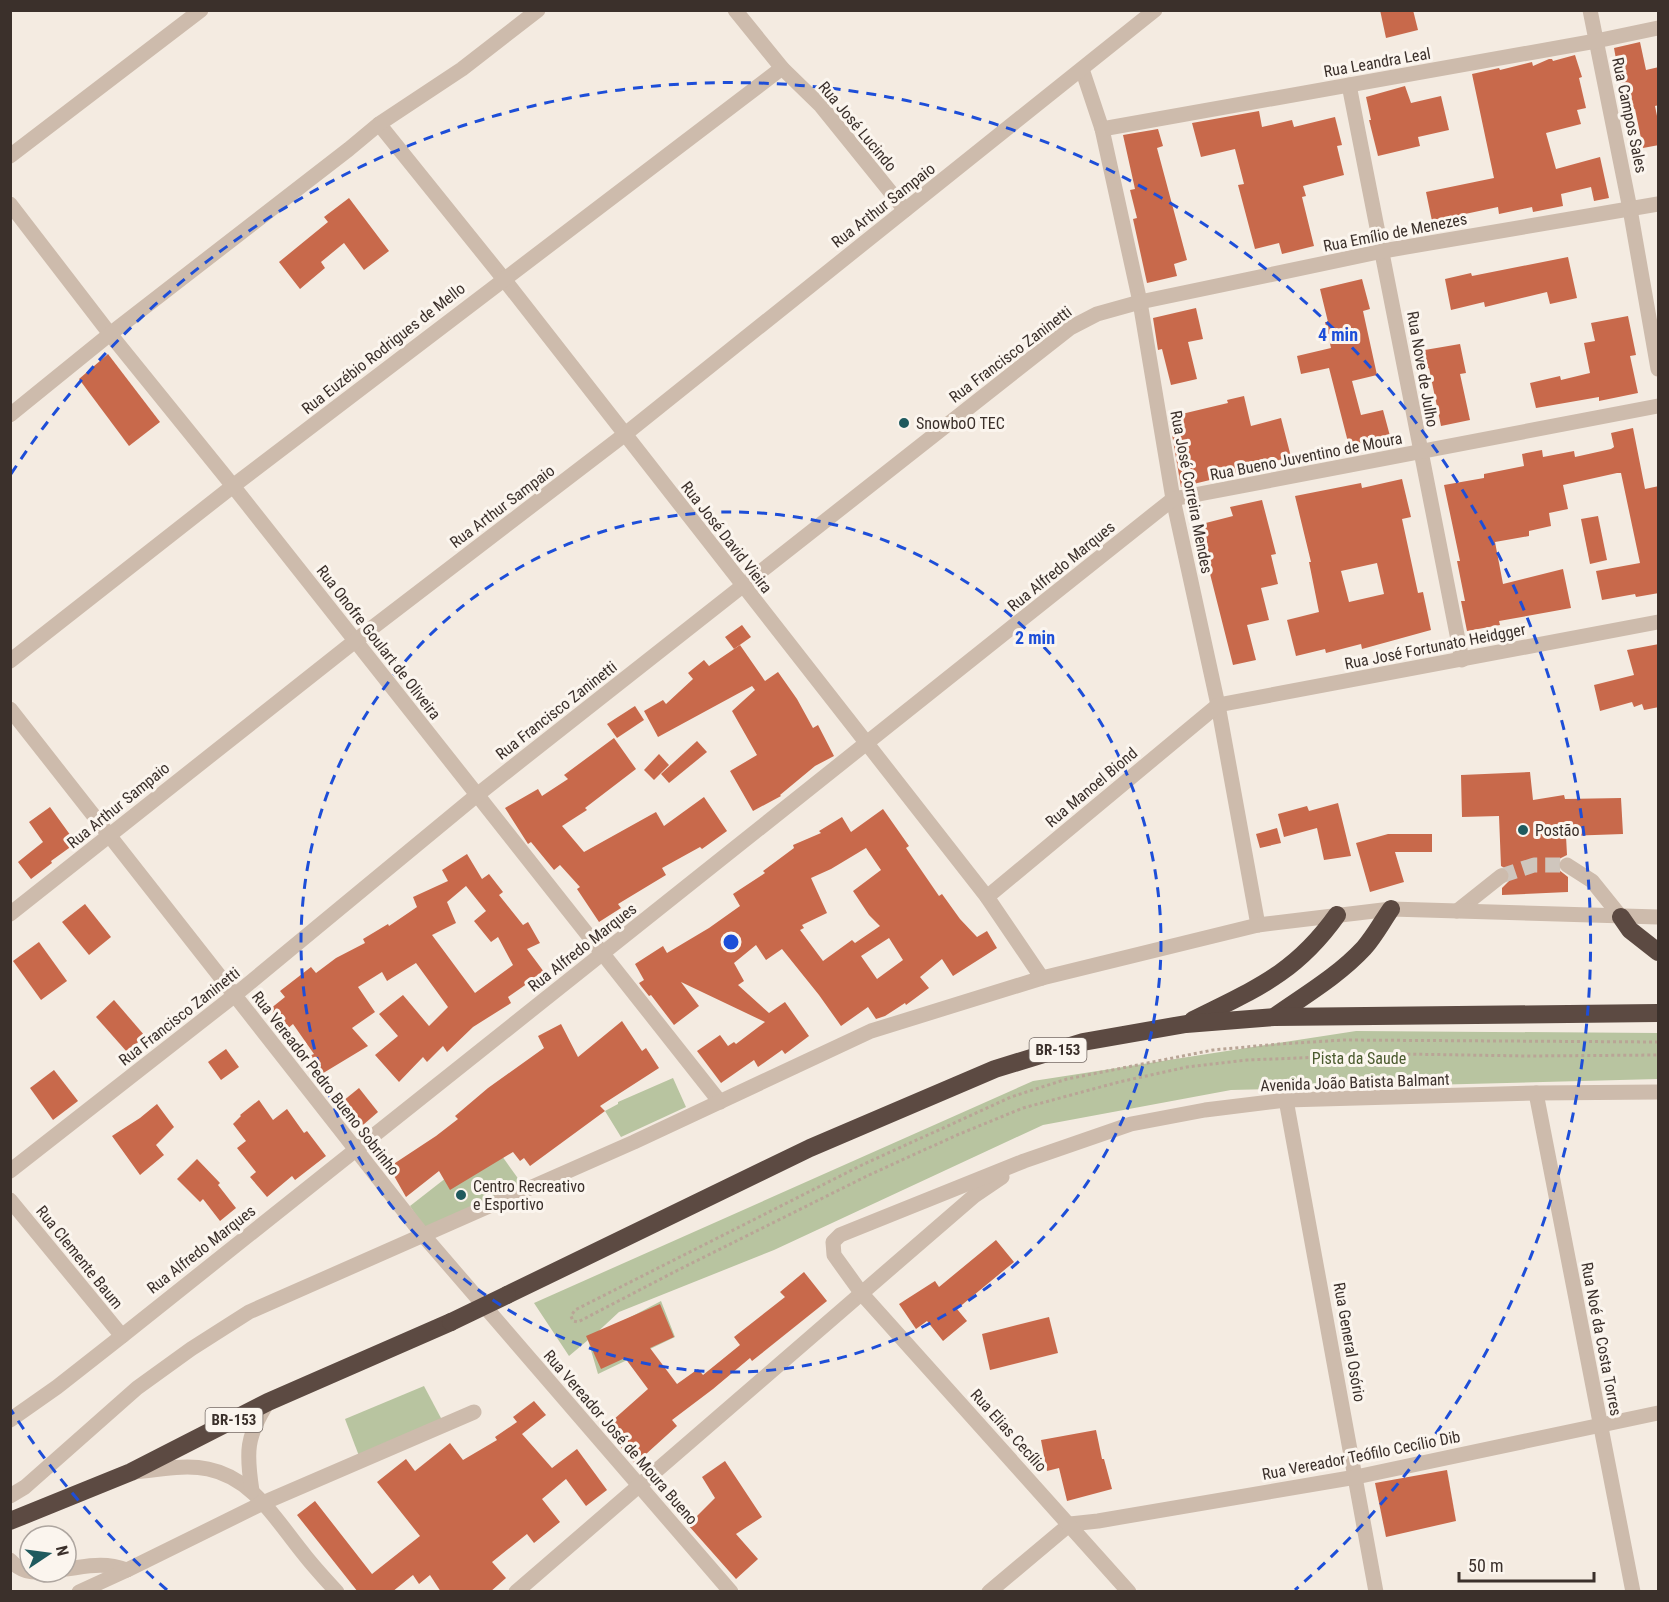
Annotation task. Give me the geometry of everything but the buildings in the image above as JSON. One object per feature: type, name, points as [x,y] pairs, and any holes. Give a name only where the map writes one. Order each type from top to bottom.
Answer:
[{"type":"highway","points":[[1274,1017],[1344,967],[1365,946],[1391,909]]},
{"type":"highway","points":[[1186,1024],[1284,972],[1322,937],[1337,915]]},
{"type":"highway","points":[[1621,917],[1630,930],[1659,952]]},
{"type":"highway","name":"BR-153","points":[[10,1521],[131,1472],[268,1402],[451,1322],[810,1148],[995,1069],[1083,1042],[1186,1024],[1274,1017],[1659,1014]]},
{"type":"street","points":[[10,156],[201,10]]},
{"type":"street","points":[[10,415],[379,124],[462,69],[538,10]]},
{"type":"street","name":"Rua José Lucindo","points":[[735,10],[782,68],[821,106],[905,210]]},
{"type":"street","name":"Rua Arthur Sampaio","points":[[10,914],[355,640],[624,435],[1155,10]]},
{"type":"street","name":"Rua Campos Sales","points":[[1590,10],[1659,369]]},
{"type":"street","name":"Rua Leandra Leal","points":[[1102,129],[1659,28]]},
{"type":"street","name":"Rua Euzébio Rodrigues de Mello","points":[[10,661],[503,278],[782,68]]},
{"type":"street","name":"Rua José Correira Mendes","points":[[1082,69],[1102,129],[1140,302],[1173,499],[1218,705],[1258,925]]},
{"type":"street","name":"Rua Nove de Julho","points":[[1349,85],[1462,660]]},
{"type":"street","name":"Rua José David Vieira","points":[[379,124],[503,278],[987,897],[1041,978]]},
{"type":"street","name":"Rua Onofre Goulart de Oliveira","points":[[10,204],[110,334],[720,1102]]},
{"type":"street","name":"Rua Emílio de Menezes","points":[[1140,302],[1383,251],[1659,204]]},
{"type":"street","name":"Rua Francisco Zaninetti","points":[[10,1171],[235,995],[477,795],[1070,328],[1097,314],[1140,302]]},
{"type":"street","name":"Rua Bueno Juventino de Moura","points":[[1173,499],[1659,406]]},
{"type":"street","name":"Rua Alfredo Marques","points":[[10,1420],[57,1387],[122,1336],[1173,499]]},
{"type":"street","name":"Rua José Fortunato Heidgger","points":[[1218,705],[1659,622]]},
{"type":"street","name":"Rua Manoel Biond","points":[[987,897],[1218,705]]},
{"type":"street","name":"Rua Vereador Pedro Bueno Sobrinho","points":[[10,709],[423,1235],[484,1306]]},
{"type":"street","points":[[1567,865],[1592,880],[1621,917]]},
{"type":"street","points":[[1457,911],[1501,876]]},
{"type":"street","points":[[10,1496],[25,1487],[137,1388],[191,1349],[249,1312],[720,1102],[871,1031],[1041,978],[1258,925],[1391,909],[1659,917]]},
{"type":"street","name":"Avenida João Batista Balmant","points":[[1024,1161],[1131,1124],[1205,1110],[1286,1100],[1659,1092]]},
{"type":"street","name":"Rua Noé da Costa Torres","points":[[1536,1093],[1633,1592]]},
{"type":"street","name":"Rua General Osório","points":[[1286,1100],[1376,1592]]},
{"type":"street","points":[[516,1592],[974,1196],[1024,1161]]},
{"type":"street","name":"Rua Elias Cecílio","points":[[1024,1161],[840,1234],[833,1242],[834,1255],[862,1294],[1129,1592]]},
{"type":"street","name":"Rua Clemente Baum","points":[[10,1200],[122,1336]]},
{"type":"street","name":"Rua Vereador José de Moura Bueno","points":[[484,1306],[731,1592]]},
{"type":"street","points":[[252,1491],[248,1458],[249,1440],[268,1402]]},
{"type":"street","points":[[79,1592],[263,1503],[474,1412]]},
{"type":"street","name":"Rua Vereador Teófilo Cecílio Dib","points":[[1070,1524],[1356,1476],[1659,1413]]},
{"type":"street","points":[[131,1472],[180,1467],[209,1469],[235,1479],[252,1491],[263,1503],[336,1592]]},
{"type":"street","points":[[989,1592],[1070,1524]]},
{"type":"street","points":[[78,1567],[102,1564],[127,1570]]},
{"type":"green space","name":"Pista da Saude","points":[[1356,1031],[1658,1033],[1658,1079],[1231,1090],[1043,1125],[774,1250],[619,1312],[591,1338],[661,1301],[675,1337],[598,1374],[588,1340],[569,1356],[534,1303],[1033,1081]]},
{"type":"green space","points":[[673,1078],[686,1107],[621,1137],[605,1111],[618,1102]]},
{"type":"green space","name":"Centro Recreativo e Esportivo","points":[[492,1142],[522,1184],[425,1229],[410,1206]]},
{"type":"green space","points":[[424,1386],[442,1420],[359,1456],[345,1419]]},
{"type":"tunnel","points":[[1501,876],[1534,865],[1567,865]]},
{"type":"place","name":"SnowboO TEC","points":[[904,423]]},
{"type":"place","name":"Postão","points":[[1523,830]]},
{"type":"place","name":"Centro Recreativo e Esportivo","points":[[461,1195]]}]
